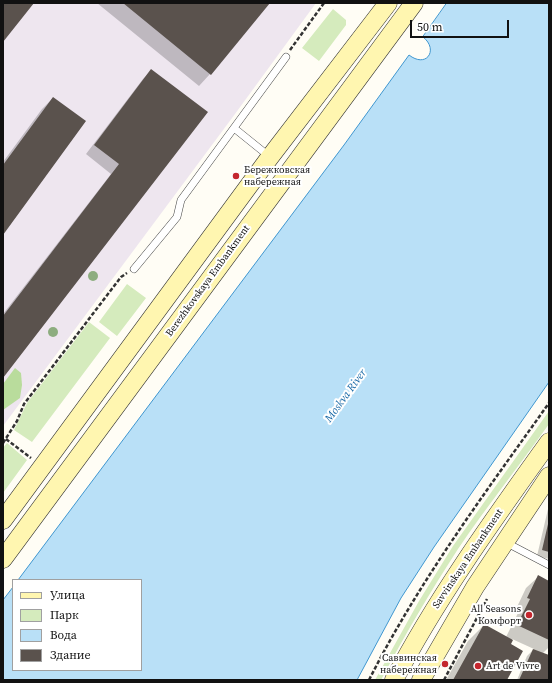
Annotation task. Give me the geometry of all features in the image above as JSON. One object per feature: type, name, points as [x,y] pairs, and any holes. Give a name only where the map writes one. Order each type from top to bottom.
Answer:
[{"type":"main road","points":[[3,520],[270,157],[388,3]]},
{"type":"main road","name":"Berezhkovskaya Embankment","points":[[3,559],[414,3]]},
{"type":"main road","name":"Savvinskaya Embankment","points":[[394,680],[405,658],[465,561],[549,442]]},
{"type":"main road","points":[[421,680],[475,587],[549,476]]},
{"type":"lane","points":[[134,269],[177,216],[181,200],[286,57]]},
{"type":"lane","points":[[234,128],[270,157]]},
{"type":"lane","points":[[505,542],[549,566]]},
{"type":"path","points":[[286,57],[290,49],[324,3]]},
{"type":"path","points":[[3,443],[17,421],[24,404],[121,277],[134,269]]},
{"type":"path","points":[[369,680],[386,647],[450,543],[549,403]]},
{"type":"path","points":[[6,439],[31,458]]},
{"type":"path","points":[[444,680],[488,598]]},
{"type":"shaded area","points":[[3,3],[316,3],[3,426]]},
{"type":"green space","points":[[333,9],[346,20],[346,25],[319,61],[302,48]]},
{"type":"green space","points":[[127,284],[146,298],[117,336],[99,322]]},
{"type":"green space","points":[[89,322],[110,338],[32,442],[14,430],[27,403]]},
{"type":"green space","points":[[15,368],[21,373],[22,385],[20,398],[3,410],[3,384]]},
{"type":"green space","points":[[549,411],[549,424],[458,549],[418,614],[381,680],[375,680],[419,601],[453,546]]},
{"type":"green space","points":[[7,443],[27,460],[3,493],[3,448]]},
{"type":"water","name":"Moskva River","points":[[447,3],[549,3],[549,382],[434,547],[401,598],[357,680],[3,680],[3,600],[12,588],[12,671],[142,671],[142,579],[19,579],[344,145],[409,55],[415,59],[421,60],[426,59],[429,56],[430,47],[428,42],[423,37]]},
{"type":"building","points":[[3,3],[34,3],[3,42]]},
{"type":"building","points":[[123,3],[270,3],[211,75]]},
{"type":"building","points":[[151,69],[208,112],[3,378],[3,316],[119,164],[94,145]]},
{"type":"building","points":[[53,97],[86,121],[3,235],[3,165]]},
{"type":"building","points":[[549,524],[549,552],[542,550]]},
{"type":"building","points":[[538,575],[549,581],[549,640],[517,625],[530,599],[527,598]]},
{"type":"building","points":[[484,624],[513,640],[511,644],[523,651],[507,680],[453,680]]},
{"type":"building","points":[[533,649],[549,655],[549,680],[519,680]]},
{"type":"place","name":"Бережковская набережная","points":[[236,176]]},
{"type":"place","name":"All Seasons Комфорт","points":[[529,615]]},
{"type":"place","name":"Саввинская набережная","points":[[445,664]]},
{"type":"place","name":"Art de Vivre","points":[[478,666]]}]
